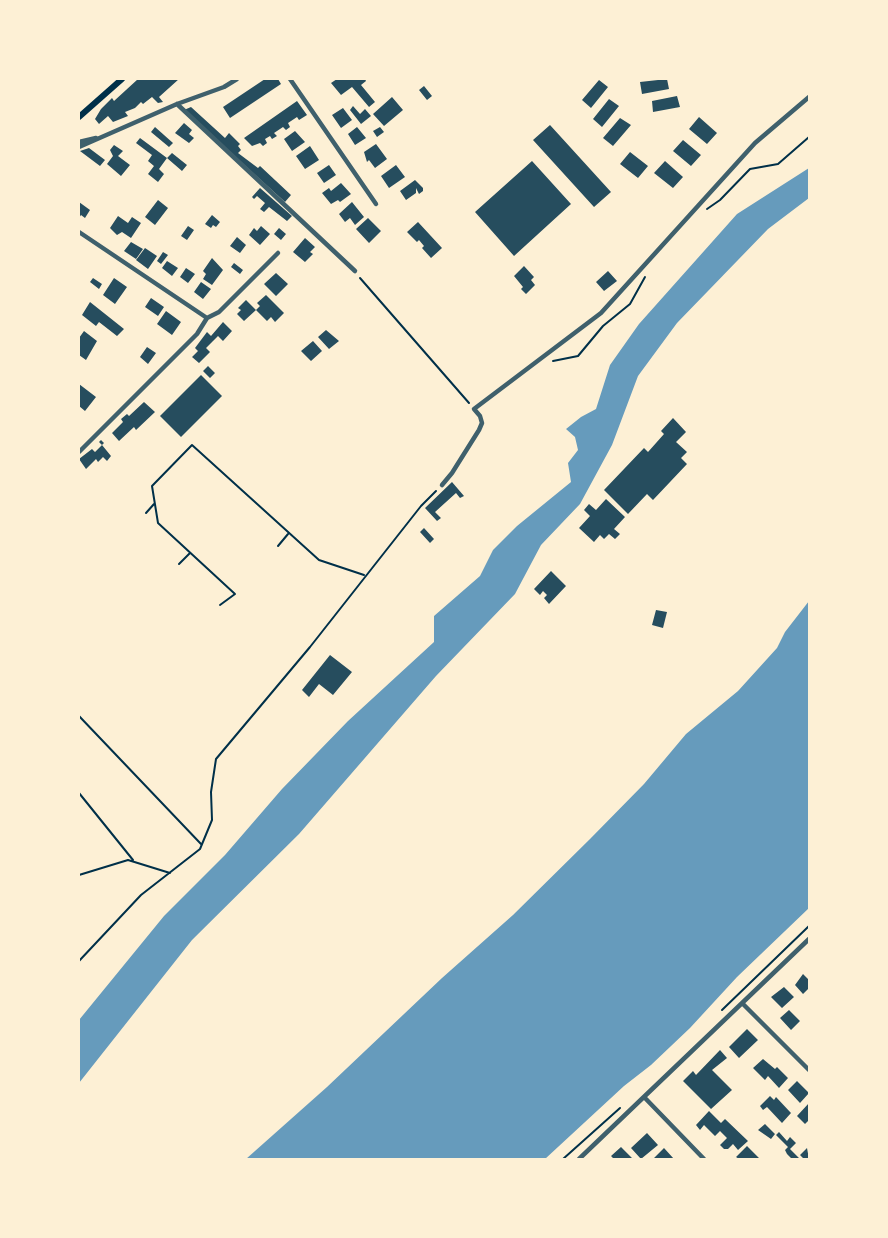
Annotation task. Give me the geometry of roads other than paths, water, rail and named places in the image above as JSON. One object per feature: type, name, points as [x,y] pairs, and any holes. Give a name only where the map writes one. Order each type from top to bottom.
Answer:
[{"type":"main road","points":[[79,117],[122,79]]},
{"type":"street","points":[[79,145],[225,87],[237,79]]},
{"type":"street","points":[[290,79],[376,204]]},
{"type":"street","points":[[442,485],[482,423],[481,416],[474,409],[601,313],[755,143],[809,97]]},
{"type":"street","points":[[177,104],[355,271]]},
{"type":"street","points":[[79,232],[207,318]]},
{"type":"street","points":[[79,452],[197,334],[207,318],[219,312],[278,253]]},
{"type":"street","points":[[579,1159],[809,939]]},
{"type":"street","points":[[743,1003],[809,1070]]},
{"type":"street","points":[[645,1098],[704,1159]]},
{"type":"water","points":[[809,168],[809,198],[768,229],[677,323],[638,376],[612,445],[580,504],[541,545],[515,594],[436,676],[299,834],[192,940],[79,1083],[79,1020],[164,916],[225,855],[282,789],[348,721],[434,642],[434,616],[480,576],[493,550],[517,526],[571,482],[568,463],[578,450],[575,437],[566,429],[596,409],[610,365],[639,324],[737,214]]},
{"type":"water","points":[[809,601],[809,908],[737,977],[690,1028],[545,1159],[246,1159],[513,915],[590,839],[644,784],[686,734],[738,691],[777,648],[785,632]]}]
